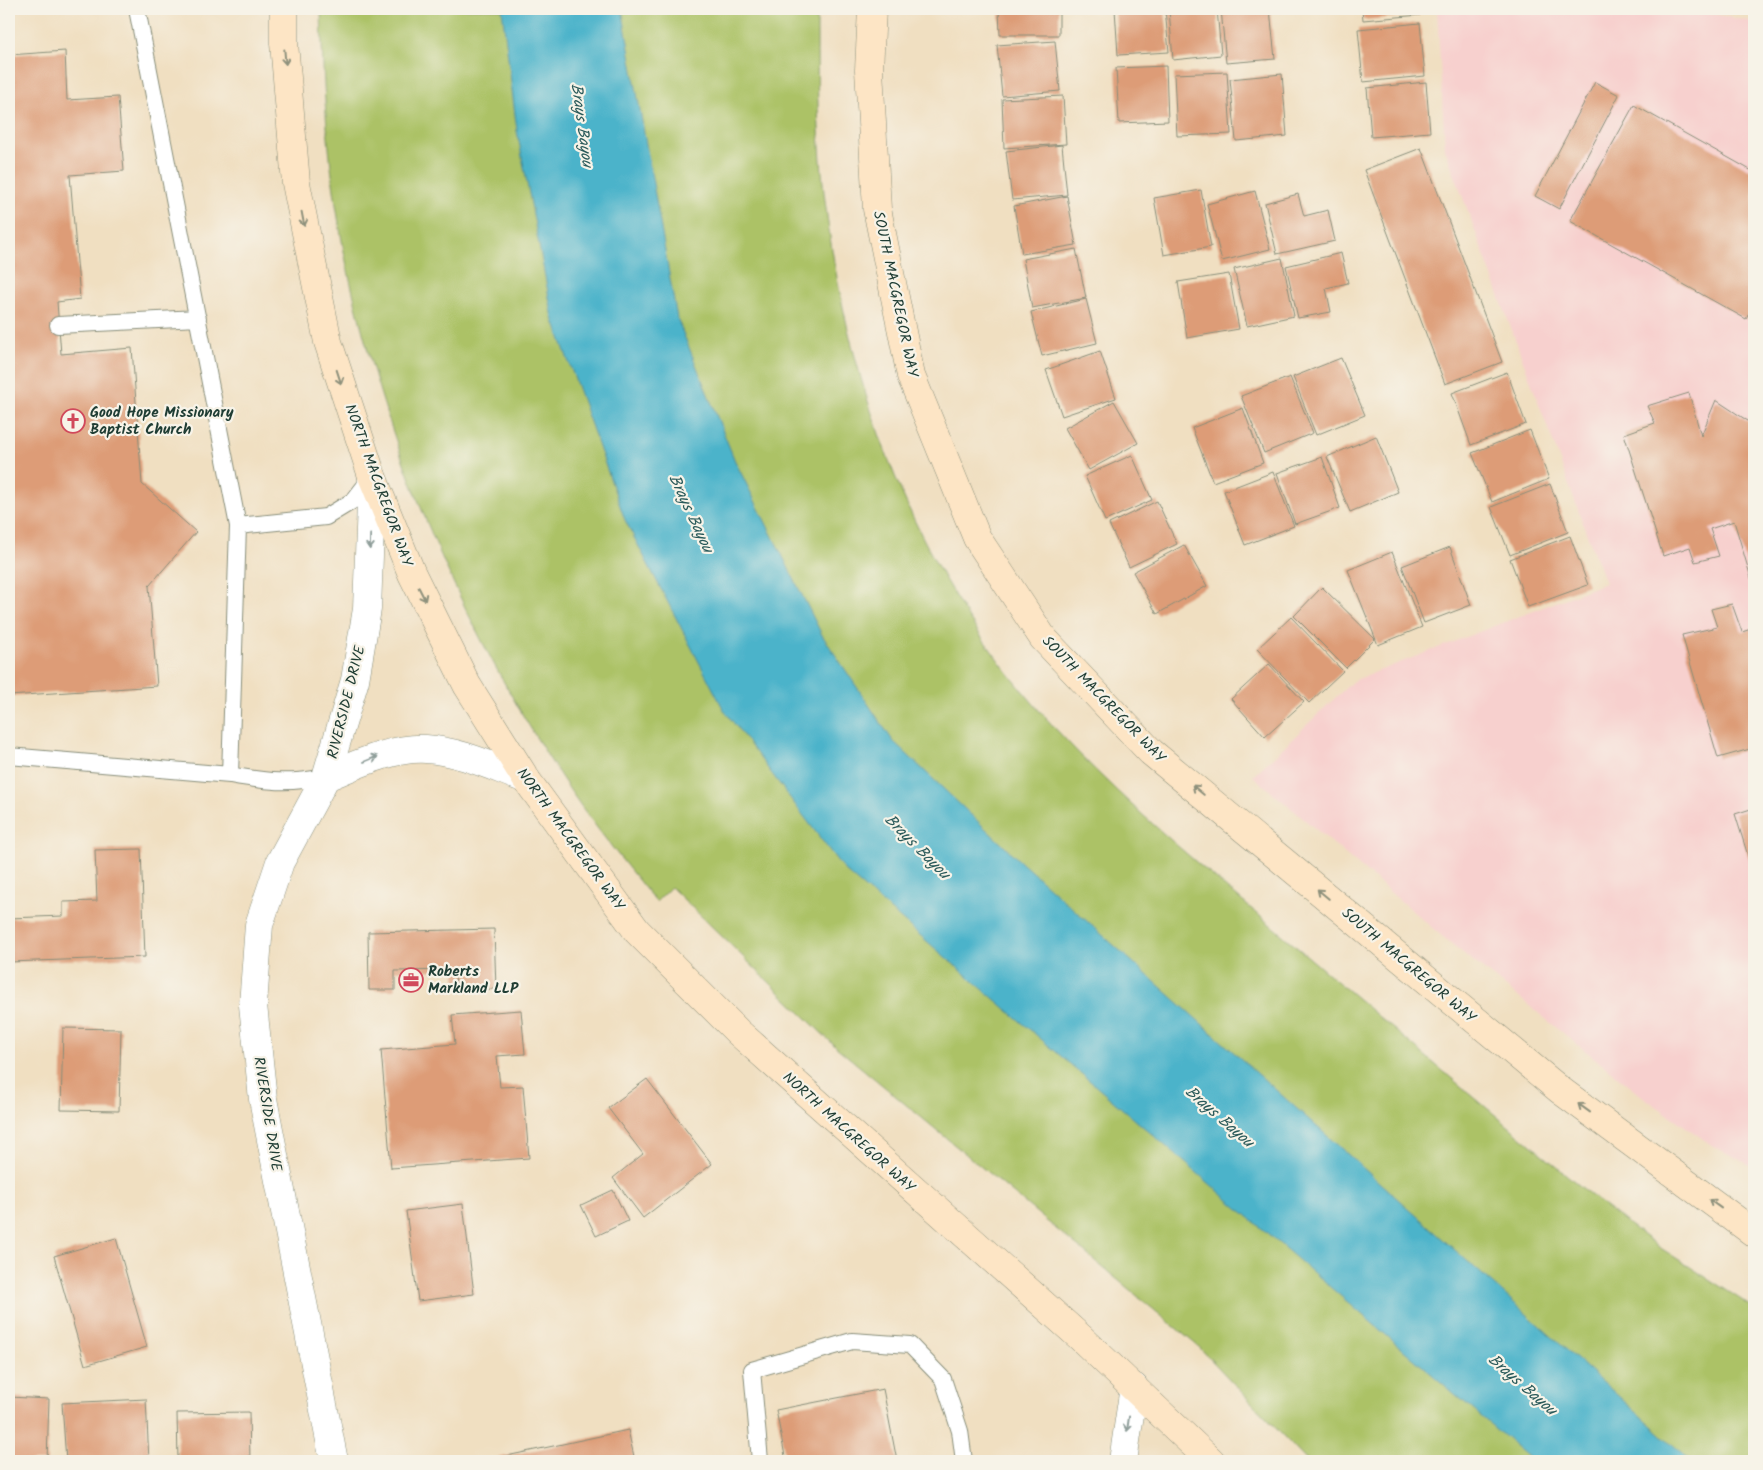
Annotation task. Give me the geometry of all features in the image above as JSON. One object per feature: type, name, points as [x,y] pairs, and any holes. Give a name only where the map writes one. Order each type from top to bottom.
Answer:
[{"type":"main road","name":"NORTH MACGREGOR WAY","points":[[284,9],[284,44],[296,183],[328,342],[372,476],[412,574],[467,684],[526,779],[637,931],[731,1025],[1134,1387],[1211,1461]]},
{"type":"main road","name":"SOUTH MACGREGOR WAY","points":[[872,9],[869,70],[878,209],[911,376],[977,538],[1043,638],[1151,752],[1560,1090],[1754,1233]]},
{"type":"street","name":"RIVERSIDE DRIVE","points":[[334,1461],[263,1099],[253,1005],[259,925],[280,862],[326,778],[355,680],[367,609],[372,476]]},
{"type":"street","name":"RIVERSIDE DRIVE","points":[[326,778],[378,756],[426,749],[463,757],[526,779]]},
{"type":"street","points":[[1123,1461],[1134,1387]]},
{"type":"lane","points":[[137,9],[238,526],[230,775]]},
{"type":"lane","points":[[58,326],[198,318]]},
{"type":"lane","points":[[238,526],[326,517],[354,500],[372,476]]},
{"type":"lane","points":[[9,756],[230,775],[268,782],[285,783],[326,778]]},
{"type":"lane","points":[[760,1461],[752,1370],[852,1341],[910,1345],[943,1379],[960,1432],[964,1461]]},
{"type":"shaded area","points":[[1437,9],[1689,9],[1754,22],[1754,1167],[1713,1146],[1642,1096],[1443,937],[1253,776],[1353,681],[1605,583],[1445,149]]},
{"type":"green space","points":[[321,9],[817,9],[818,118],[823,183],[830,240],[854,353],[870,409],[890,463],[913,516],[939,568],[968,617],[1001,664],[1037,708],[1075,750],[1156,827],[1604,1206],[1659,1247],[1754,1308],[1754,1461],[1307,1461],[1199,1347],[835,1046],[671,887],[656,902],[582,807],[533,733],[497,670],[464,606],[434,540],[408,473],[384,405],[364,336],[341,234],[328,138]]},
{"type":"water","name":"Brays Bayou","points":[[502,9],[622,9],[677,318],[735,461],[822,635],[893,741],[1023,864],[1691,1461],[1533,1461],[845,871],[724,710],[625,520],[553,318],[517,131]]},
{"type":"building","points":[[999,9],[1059,9],[1059,35],[1000,35]]},
{"type":"building","points":[[1115,9],[1165,9],[1169,52],[1118,55]]},
{"type":"building","points":[[1169,9],[1217,9],[1221,55],[1173,60]]},
{"type":"building","points":[[1221,9],[1270,9],[1275,59],[1226,63]]},
{"type":"building","points":[[1362,9],[1420,9],[1420,15],[1363,20]]},
{"type":"building","points":[[1420,23],[1425,76],[1363,82],[1358,29]]},
{"type":"building","points":[[1055,41],[1060,91],[1002,96],[997,45]]},
{"type":"building","name":"Good Hope Missionary Baptist Church","points":[[65,51],[67,100],[118,97],[124,171],[70,175],[80,299],[57,302],[61,354],[132,348],[142,484],[196,532],[149,586],[157,686],[9,696],[9,55]]},
{"type":"building","points":[[1166,66],[1168,121],[1119,123],[1116,68]]},
{"type":"building","points":[[1227,72],[1231,134],[1177,136],[1174,74]]},
{"type":"building","points":[[1282,74],[1287,136],[1236,141],[1230,79]]},
{"type":"building","points":[[1426,82],[1430,132],[1371,137],[1367,88]]},
{"type":"building","points":[[1595,82],[1619,95],[1559,209],[1535,196]]},
{"type":"building","points":[[1063,96],[1066,144],[1004,148],[1002,99]]},
{"type":"building","points":[[1634,105],[1754,172],[1754,305],[1746,319],[1570,221]]},
{"type":"building","points":[[1062,145],[1067,195],[1012,200],[1006,151]]},
{"type":"building","points":[[1421,148],[1502,362],[1445,384],[1364,170]]},
{"type":"building","points":[[1201,190],[1211,247],[1164,255],[1154,198]]},
{"type":"building","points":[[1255,191],[1270,249],[1222,261],[1207,204]]},
{"type":"building","points":[[1298,194],[1304,216],[1328,210],[1335,241],[1277,254],[1265,203]]},
{"type":"building","points":[[1067,196],[1076,245],[1022,254],[1014,206]]},
{"type":"building","points":[[1076,249],[1086,298],[1032,308],[1023,259]]},
{"type":"building","points":[[1341,253],[1348,283],[1326,288],[1331,312],[1298,318],[1286,266]]},
{"type":"building","points":[[1282,258],[1294,316],[1247,326],[1234,269]]},
{"type":"building","points":[[1229,274],[1239,329],[1187,338],[1178,282]]},
{"type":"building","points":[[1086,299],[1097,343],[1042,356],[1031,312]]},
{"type":"building","points":[[1100,351],[1116,398],[1062,416],[1046,370]]},
{"type":"building","points":[[1341,358],[1365,415],[1316,435],[1293,377]]},
{"type":"building","points":[[1507,372],[1526,424],[1471,445],[1452,393]]},
{"type":"building","points":[[1290,377],[1313,433],[1264,453],[1241,396]]},
{"type":"building","points":[[1689,393],[1701,436],[1716,400],[1754,425],[1754,588],[1734,521],[1710,529],[1719,556],[1695,562],[1690,547],[1663,556],[1624,434],[1655,423],[1647,406]]},
{"type":"building","points":[[1114,401],[1138,443],[1089,470],[1065,428]]},
{"type":"building","points":[[1243,408],[1263,463],[1213,482],[1192,428]]},
{"type":"building","points":[[1530,430],[1549,479],[1492,502],[1472,453]]},
{"type":"building","points":[[1376,436],[1398,492],[1350,512],[1327,457]]},
{"type":"building","points":[[1132,455],[1152,500],[1105,521],[1085,476]]},
{"type":"building","points":[[1322,457],[1340,508],[1295,524],[1277,473]]},
{"type":"building","points":[[1273,472],[1294,526],[1245,545],[1224,491]]},
{"type":"building","points":[[1550,484],[1568,532],[1510,555],[1491,507]]},
{"type":"building","points":[[1157,501],[1177,544],[1129,567],[1109,524]]},
{"type":"building","points":[[1570,536],[1588,585],[1528,607],[1510,559]]},
{"type":"building","points":[[1184,545],[1207,586],[1157,614],[1133,572]]},
{"type":"building","points":[[1450,547],[1471,605],[1424,623],[1402,566]]},
{"type":"building","points":[[1392,552],[1422,627],[1378,645],[1348,570]]},
{"type":"building","points":[[1322,587],[1375,639],[1346,668],[1294,616]]},
{"type":"building","points":[[1732,604],[1742,632],[1754,628],[1754,762],[1750,749],[1718,758],[1682,635],[1717,627],[1711,609]]},
{"type":"building","points":[[1291,617],[1343,671],[1309,703],[1257,649]]},
{"type":"building","points":[[1269,664],[1304,702],[1265,737],[1231,699]]},
{"type":"building","points":[[1754,808],[1754,875],[1735,814]]},
{"type":"building","points":[[141,849],[145,957],[9,962],[9,918],[63,916],[63,902],[97,901],[95,850]]},
{"type":"building","points":[[494,929],[496,989],[456,990],[455,970],[395,971],[395,990],[369,990],[368,932]]},
{"type":"building","points":[[521,1010],[525,1054],[497,1056],[500,1087],[523,1086],[529,1158],[391,1168],[381,1050],[455,1044],[452,1015]]},
{"type":"building","points":[[63,1028],[121,1029],[119,1111],[61,1110]]},
{"type":"building","points":[[647,1079],[712,1164],[643,1218],[613,1178],[643,1154],[608,1108]]},
{"type":"building","points":[[613,1190],[628,1221],[596,1236],[581,1205]]},
{"type":"building","points":[[463,1204],[474,1294],[418,1301],[406,1211]]},
{"type":"building","points":[[116,1238],[147,1347],[85,1365],[54,1256]]},
{"type":"building","points":[[883,1389],[897,1461],[786,1461],[776,1410]]},
{"type":"building","points":[[9,1397],[49,1399],[47,1461],[9,1461]]},
{"type":"building","points":[[146,1399],[149,1461],[66,1461],[62,1403]]},
{"type":"building","points":[[249,1412],[250,1461],[178,1461],[177,1413]]},
{"type":"building","points":[[628,1430],[635,1461],[488,1461],[488,1460]]},
{"type":"place","name":"Good Hope Missionary Baptist Church","points":[[73,421]]},
{"type":"place","name":"Roberts Markland LLP","points":[[411,980]]}]
